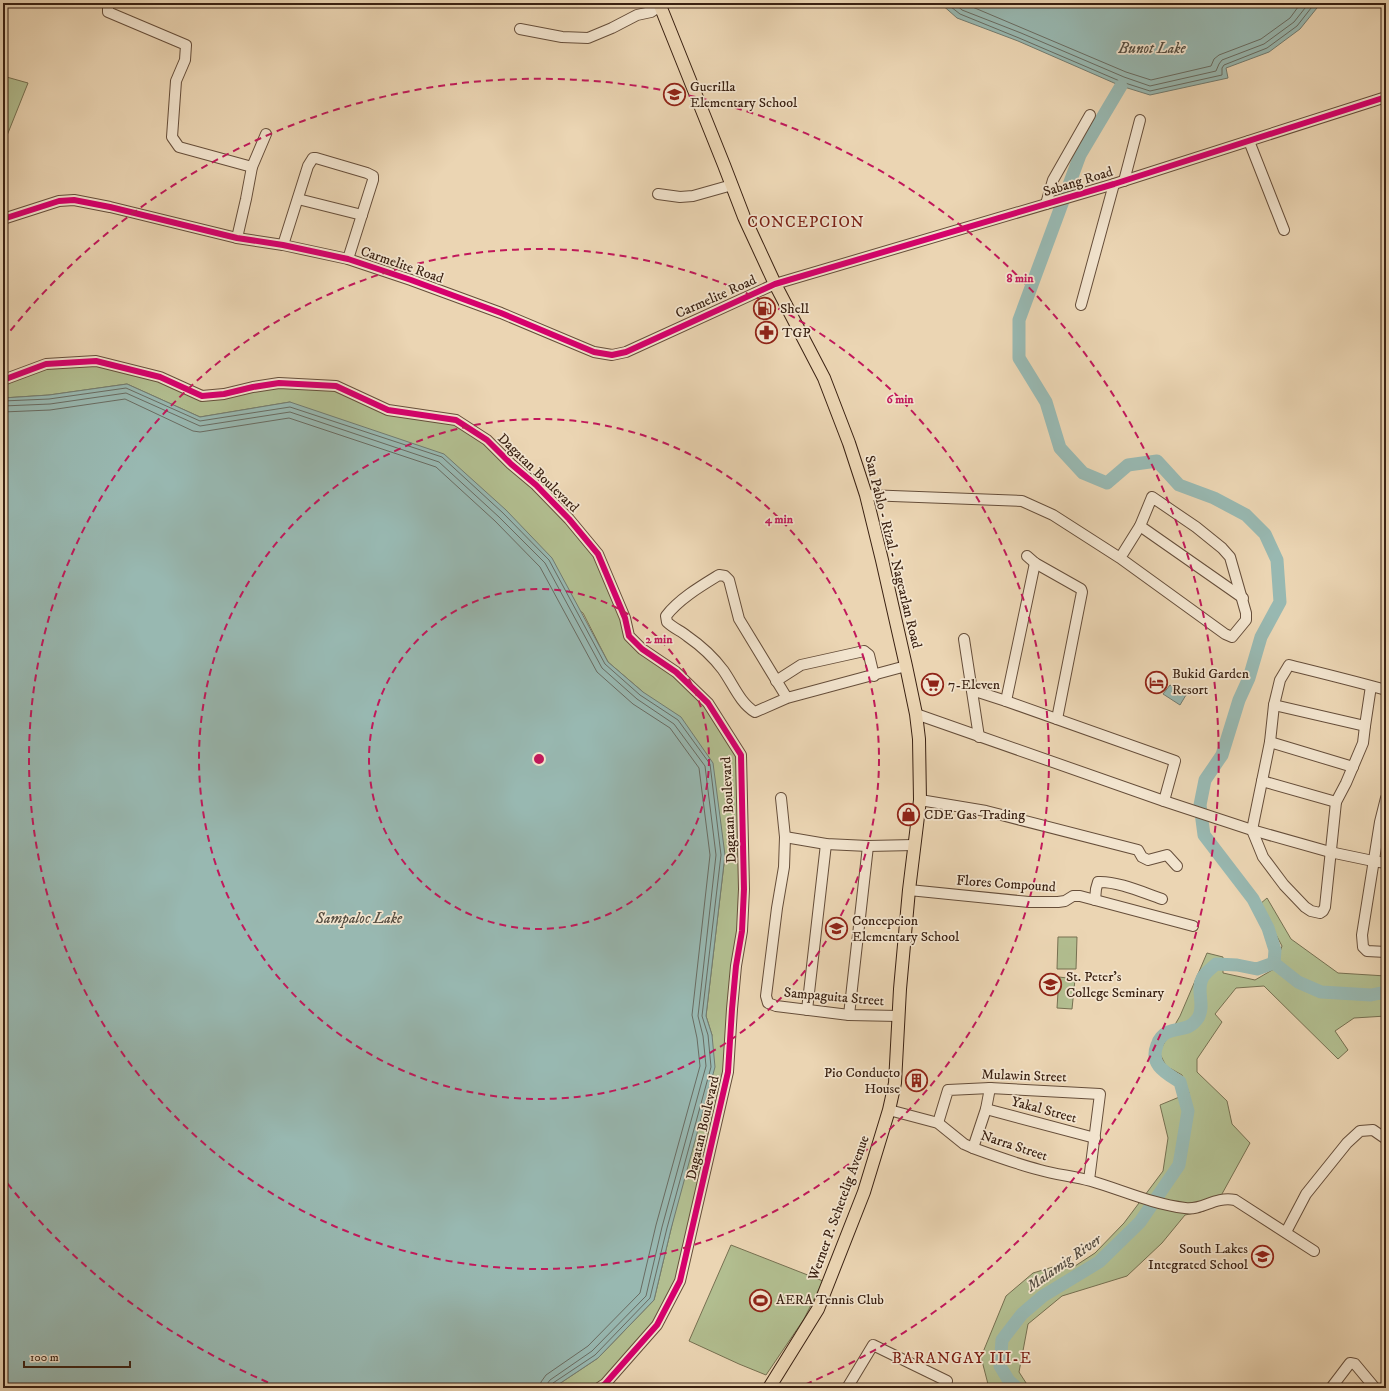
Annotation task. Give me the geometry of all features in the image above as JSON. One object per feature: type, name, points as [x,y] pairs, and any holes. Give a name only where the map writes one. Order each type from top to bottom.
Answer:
[{"type":"main road","name":"San Pablo - Rizal - Nagcarlan Road","points":[[659,5],[744,217],[775,284],[824,378],[849,443],[866,495],[906,666],[916,714],[919,738],[920,800],[909,890],[896,1050]]},
{"type":"main road","name":"Werner P. Schetelig Avenue","points":[[769,1388],[818,1309],[864,1192],[889,1110],[895,1083],[896,1050]]},
{"type":"street","points":[[108,3],[108,12],[186,45],[185,60],[176,81],[172,137],[179,147],[252,167]]},
{"type":"street","points":[[520,29],[562,37],[588,38],[637,15],[651,12],[659,5]]},
{"type":"street","name":"Sabang Road","points":[[775,284],[1124,181],[1386,97]]},
{"type":"street","points":[[1046,204],[1053,180],[1090,115]]},
{"type":"street","points":[[1124,181],[1140,120]]},
{"type":"street","points":[[237,238],[252,167],[266,134]]},
{"type":"street","points":[[1249,141],[1284,230]]},
{"type":"street","points":[[283,245],[310,161],[313,158],[316,158],[367,173],[372,176],[373,180],[348,259]]},
{"type":"street","points":[[1081,305],[1114,184]]},
{"type":"street","points":[[658,194],[680,198],[693,196],[732,185]]},
{"type":"street","points":[[298,199],[362,216]]},
{"type":"street","name":"Carmelite Road","points":[[3,219],[59,201],[74,200],[110,207],[237,238],[283,245],[348,259],[494,310],[582,348],[612,356],[626,352],[775,284]]},
{"type":"street","name":"Dagatan Boulevard","points":[[3,380],[46,364],[96,361],[160,377],[202,396],[224,394],[279,382],[336,386],[388,410],[456,420],[487,440],[511,464],[536,485],[569,519],[598,554],[625,618],[629,636],[642,649],[676,672],[708,703],[741,755],[744,889],[742,931],[736,966],[728,1072],[680,1281],[657,1325],[605,1384],[599,1388]]},
{"type":"street","points":[[866,495],[1022,501],[1053,516],[1120,558],[1225,634],[1232,637],[1246,620],[1243,598],[1230,557],[1222,548],[1196,527],[1152,497],[1140,526],[1120,558]]},
{"type":"street","points":[[1140,526],[1243,598]]},
{"type":"street","points":[[1027,556],[1035,563],[1081,589],[1082,592],[1057,719]]},
{"type":"street","points":[[1006,701],[1035,563]]},
{"type":"street","points":[[787,698],[739,619],[729,580],[725,576],[719,575],[708,581],[677,605],[666,616],[667,622],[696,643],[723,669],[748,708],[755,712],[787,698],[874,676],[906,666]]},
{"type":"street","points":[[964,639],[979,737]]},
{"type":"street","points":[[776,681],[801,666],[864,651],[869,655],[874,676]]},
{"type":"street","points":[[1371,686],[1364,726],[1363,743],[1336,802],[1325,907],[1320,913],[1311,911],[1304,907],[1263,858],[1252,830],[1270,742],[1274,705],[1280,680],[1289,665],[1371,686],[1386,690]]},
{"type":"street","points":[[972,690],[1176,761],[1164,801]]},
{"type":"street","points":[[1274,705],[1364,726]]},
{"type":"street","points":[[916,714],[1214,818],[1330,852],[1386,863]]},
{"type":"street","points":[[1270,742],[1353,767]]},
{"type":"street","points":[[1262,781],[1336,802]]},
{"type":"street","points":[[781,798],[785,837],[826,844],[868,846],[914,845]]},
{"type":"street","points":[[1386,798],[1383,822],[1373,861],[1362,935],[1363,947],[1367,952],[1386,952]]},
{"type":"street","points":[[920,800],[986,811],[1067,831],[1138,850],[1142,857],[1148,860],[1167,855],[1178,866]]},
{"type":"street","name":"Sampaguita Street","points":[[785,837],[784,867],[777,908],[766,996],[768,1003],[776,1006],[849,1015],[898,1016]]},
{"type":"street","points":[[807,1010],[826,844]]},
{"type":"street","points":[[849,1015],[868,846]]},
{"type":"street","points":[[1095,900],[1098,882],[1120,885],[1162,899]]},
{"type":"street","name":"Flores Compound","points":[[909,890],[1029,902],[1065,901],[1073,896],[1080,896],[1193,926]]},
{"type":"street","points":[[973,1148],[986,1110],[990,1088]]},
{"type":"street","name":"Mulawin Street","points":[[938,1123],[948,1090],[990,1088],[1100,1094],[1095,1138]]},
{"type":"street","name":"Narra Street","points":[[889,1110],[938,1123],[964,1144],[973,1148],[1041,1171],[1089,1180],[1157,1203],[1187,1209],[1199,1207],[1215,1200],[1228,1198],[1235,1200],[1314,1251]]},
{"type":"street","name":"Yakal Street","points":[[986,1110],[1095,1138]]},
{"type":"street","points":[[1286,1232],[1306,1194],[1347,1143],[1360,1131],[1373,1130],[1386,1139]]},
{"type":"street","points":[[1089,1180],[1095,1138]]},
{"type":"street","points":[[848,1388],[873,1345],[947,1381],[943,1388]]},
{"type":"street","points":[[1331,1388],[1352,1363],[1355,1364],[1375,1388]]},
{"type":"green space","points":[[3,76],[28,83],[6,138],[3,137]]},
{"type":"green space","points":[[96,361],[202,396],[253,387],[336,386],[388,410],[456,420],[487,440],[598,554],[629,636],[708,703],[741,755],[744,889],[730,1036],[680,1281],[657,1325],[599,1388],[553,1388],[598,1358],[654,1300],[671,1229],[712,1035],[706,1016],[725,855],[643,692],[608,662],[583,613],[290,402],[200,417],[127,384],[49,395],[3,398],[3,380],[46,364]]},
{"type":"green space","points":[[1267,898],[1291,939],[1338,973],[1386,976],[1386,1016],[1354,1018],[1335,1031],[1348,1050],[1338,1059],[1264,986],[1236,988],[1215,1014],[1222,1022],[1197,1059],[1197,1072],[1227,1101],[1232,1124],[1250,1143],[1217,1203],[1204,1211],[1185,1215],[1162,1243],[1127,1276],[1062,1296],[1028,1324],[1019,1372],[1028,1386],[1035,1388],[989,1388],[981,1357],[1006,1296],[1033,1273],[1053,1267],[1075,1266],[1095,1253],[1124,1223],[1163,1171],[1168,1138],[1160,1105],[1189,1093],[1182,1075],[1166,1066],[1159,1052],[1180,1016],[1207,953],[1223,957],[1223,973],[1255,980],[1274,969],[1282,946],[1260,904]]},
{"type":"green space","points":[[1058,937],[1077,937],[1076,969],[1057,969]]},
{"type":"green space","points":[[1059,977],[1075,979],[1072,1009],[1057,1008]]},
{"type":"green space","name":"AERA Tennis Club","points":[[731,1245],[823,1281],[804,1319],[766,1375],[689,1341]]},
{"type":"water","name":"Bunot Lake","points":[[940,3],[1321,3],[1300,29],[1269,52],[1226,68],[1228,78],[1150,95],[1121,86],[1018,41],[957,18]]},
{"type":"water","name":"Sampaloc Lake","points":[[127,384],[200,417],[290,402],[444,454],[506,510],[552,558],[608,662],[643,692],[681,717],[713,763],[725,855],[706,1016],[712,1035],[715,1067],[671,1229],[654,1300],[598,1358],[553,1388],[3,1388],[3,398],[49,395]]},
{"type":"water","points":[[1170,685],[1186,695],[1180,705],[1163,694]]},
{"type":"waterway","points":[[1121,86],[1080,155],[1019,320],[1019,358],[1046,402],[1060,448],[1083,473],[1107,483],[1128,465],[1157,461],[1179,485],[1214,498],[1246,515],[1265,534],[1277,560],[1280,602],[1261,637],[1249,678],[1239,700],[1222,755],[1205,780],[1200,805],[1204,835],[1253,899],[1268,928],[1275,950],[1274,963]]},
{"type":"waterway","name":"Malamig River","points":[[1274,963],[1298,982],[1321,992],[1371,995],[1386,992]]},
{"type":"waterway","name":"Malamig River","points":[[1017,1388],[1009,1381],[1000,1366],[1002,1340],[1022,1314],[1043,1296],[1099,1262],[1140,1222],[1179,1165],[1188,1111],[1180,1082],[1164,1072],[1157,1063],[1155,1052],[1158,1041],[1166,1033],[1172,1030],[1188,1027],[1195,1022],[1201,1008],[1201,982],[1204,975],[1216,964],[1237,965],[1257,969],[1274,963]]},
{"type":"cycle path","points":[[3,219],[59,201],[74,200],[110,207],[237,238],[283,245],[348,259],[501,313],[594,352],[612,355],[626,352],[775,284],[1114,184],[1386,97]]},
{"type":"cycle path","points":[[3,380],[46,364],[96,361],[160,377],[202,396],[224,394],[279,383],[336,386],[388,410],[456,420],[487,440],[511,464],[536,485],[569,519],[598,554],[625,618],[629,636],[642,649],[676,672],[708,703],[741,755],[744,889],[742,931],[736,966],[728,1072],[680,1281],[657,1325],[605,1384],[599,1388]]},
{"type":"place","name":"Guerilla Elementary School","points":[[674,95]]},
{"type":"place","name":"Shell","points":[[764,309]]},
{"type":"place","name":"TGP","points":[[767,333]]},
{"type":"place","name":"Bukid Garden Resort","points":[[1157,682]]},
{"type":"place","name":"7-Eleven","points":[[933,685]]},
{"type":"place","name":"CDE Gas Trading","points":[[909,815]]},
{"type":"place","name":"Concepcion Elementary School","points":[[836,929]]},
{"type":"place","name":"St. Peter's College Seminary","points":[[1051,985]]},
{"type":"place","name":"Pio Conducto House","points":[[916,1081]]},
{"type":"place","name":"South Lakes Integrated School","points":[[1263,1257]]},
{"type":"place","name":"AERA Tennis Club","points":[[760,1300]]},
{"type":"district","name":"CONCEPCION","points":[[806,222]]},
{"type":"district","name":"BARANGAY III-E","points":[[962,1358]]}]
